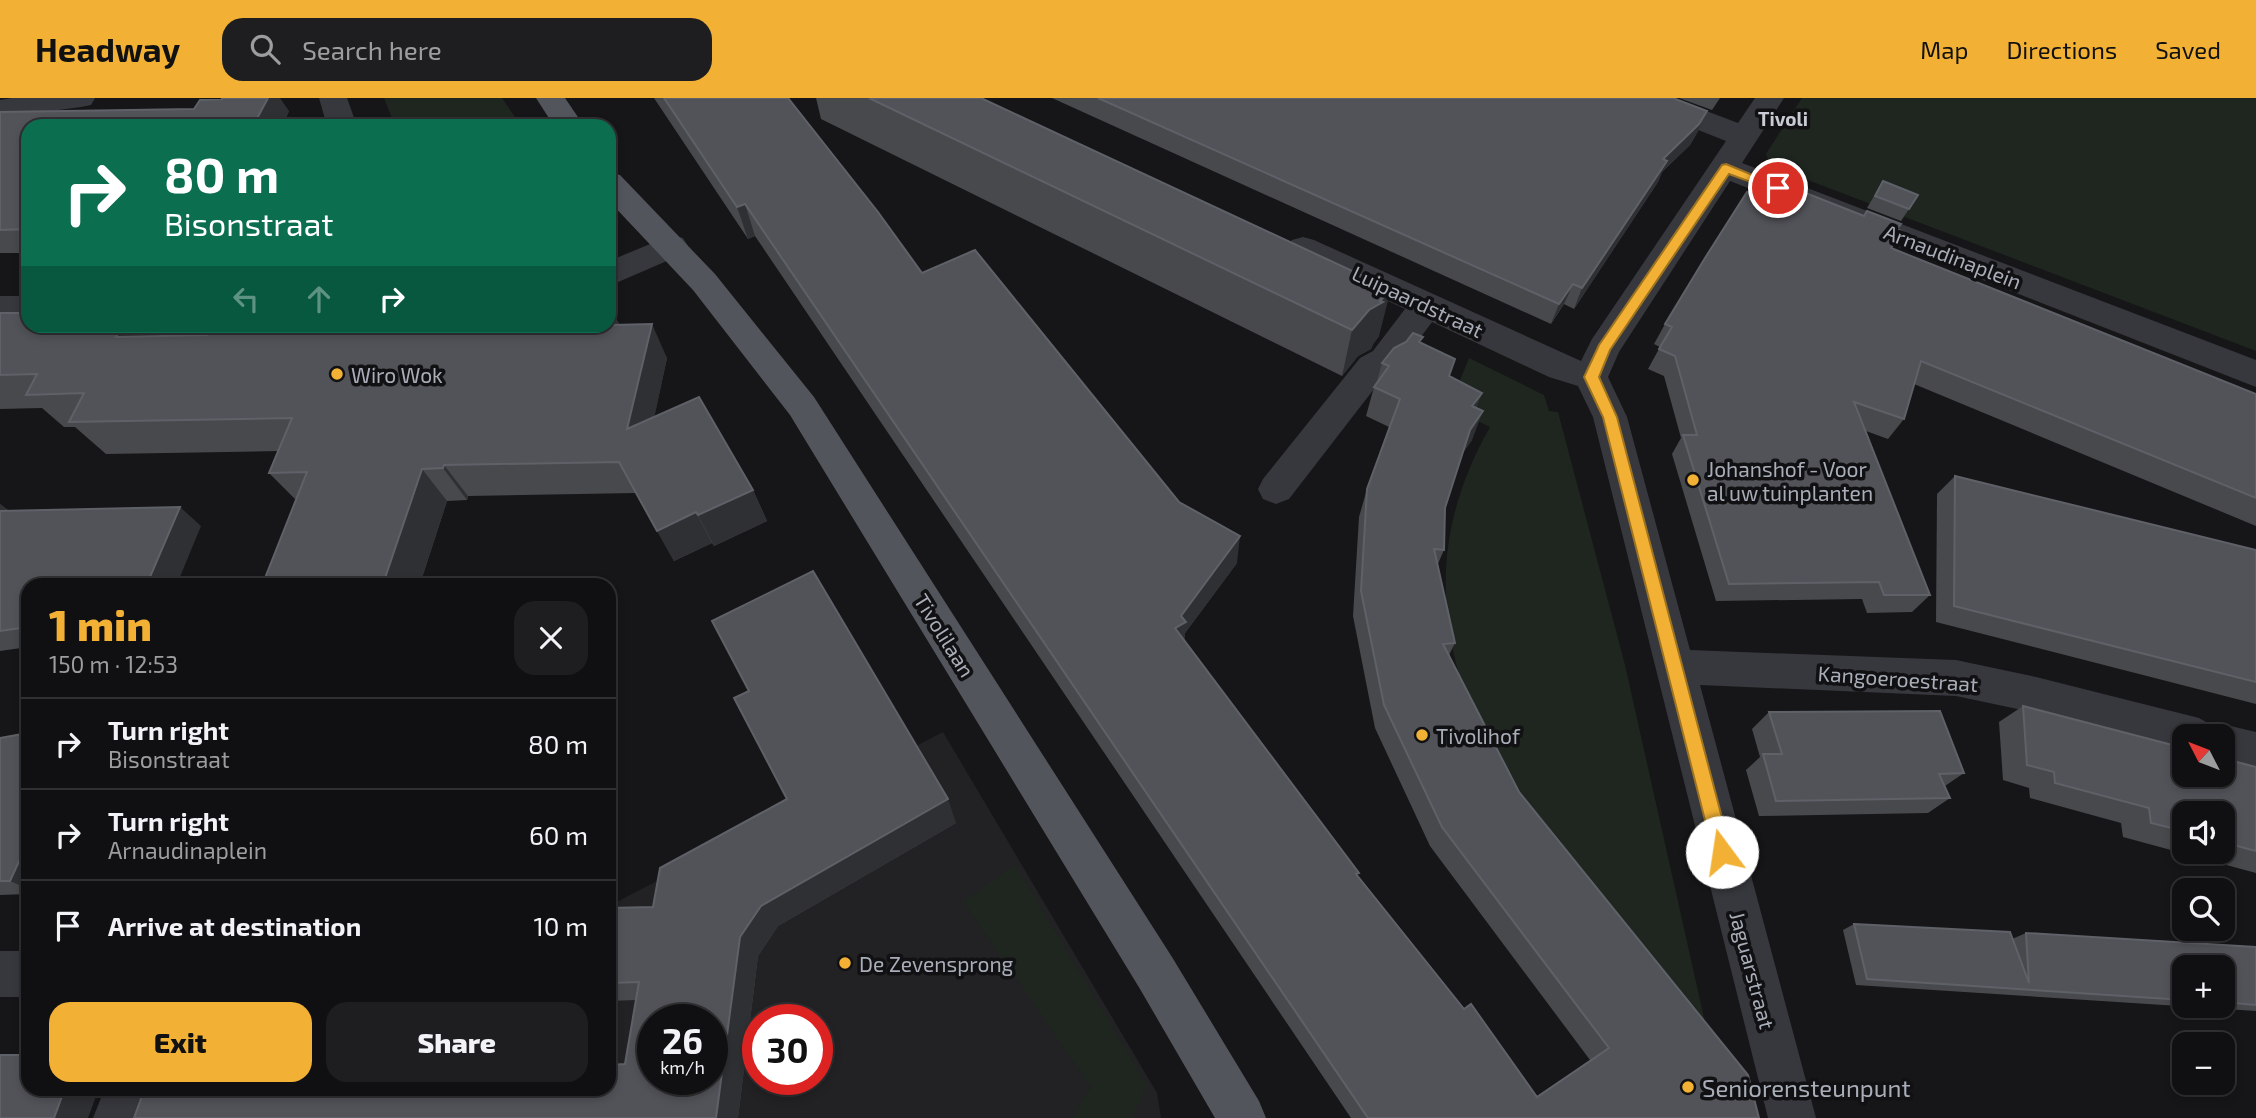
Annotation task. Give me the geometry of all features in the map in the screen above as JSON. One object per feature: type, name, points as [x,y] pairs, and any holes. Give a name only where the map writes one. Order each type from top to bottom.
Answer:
[{"type":"main road","points":[[550,98],[564,119]]},
{"type":"main road","name":"Tivolilaan","points":[[616,189],[712,291],[802,406],[1156,973],[1242,1118]]},
{"type":"street","points":[[0,109],[81,98]]},
{"type":"street","points":[[333,98],[340,119]]},
{"type":"street","points":[[1645,98],[1745,137]]},
{"type":"street","points":[[1591,377],[1604,348],[1770,98]]},
{"type":"street","name":"Arnaudinaplein","points":[[1726,168],[2256,374]]},
{"type":"street","name":"Luipaardstraat","points":[[1278,236],[1561,368],[1591,377]]},
{"type":"street","points":[[616,271],[672,246]]},
{"type":"street","points":[[1276,489],[1372,367],[1385,360],[1426,305]]},
{"type":"street","points":[[0,308],[21,308]]},
{"type":"street","name":"Jaguarstraat","points":[[1591,377],[1610,417],[1792,1118]]},
{"type":"street","name":"Kangoeroestraat","points":[[1674,667],[1956,678],[2036,695],[2172,730]]},
{"type":"street","points":[[2235,746],[2256,751]]},
{"type":"street","points":[[0,974],[21,974]]},
{"type":"street","points":[[117,1118],[126,1096]]},
{"type":"shaded area","points":[[384,98],[502,98],[516,119],[392,119]]},
{"type":"shaded area","points":[[1802,98],[2256,98],[2256,351],[1779,169],[1769,162],[1766,154]]},
{"type":"shaded area","points":[[1469,358],[1544,395],[1549,411],[1558,412],[1625,665],[1713,1058],[1522,818],[1511,802],[1472,713],[1458,672],[1449,631],[1446,591],[1448,550],[1455,510],[1469,469],[1490,427],[1449,407]]},
{"type":"shaded area","name":"De Zevensprong","points":[[943,732],[1157,1093],[1161,1118],[491,1118],[578,1096],[616,1096],[616,902]]},
{"type":"shaded area","points":[[1015,865],[1147,1085],[1132,1118],[1072,1118],[1091,1087],[963,901]]},
{"type":"building","points":[[268,98],[257,119],[21,119],[21,229],[0,230],[0,112],[194,109],[200,100]]},
{"type":"building","points":[[664,98],[788,98],[878,212],[922,273],[975,250],[1179,502],[1240,536],[1181,616],[1186,622],[1175,628],[1359,873],[1356,874],[1464,1009],[1471,1004],[1537,1097],[1609,1048],[1442,827],[1384,705],[1361,591],[1367,489],[1400,399],[1374,387],[1389,366],[1382,363],[1394,348],[1406,342],[1413,333],[1423,337],[1419,342],[1455,359],[1449,376],[1482,393],[1472,406],[1483,411],[1470,430],[1445,508],[1444,550],[1434,549],[1455,643],[1443,644],[1519,792],[1748,1075],[1759,1118],[1368,1118],[745,204],[737,207]]},
{"type":"building","points":[[869,98],[981,98],[1391,289],[1380,301],[1383,302],[1369,310],[1352,330]]},
{"type":"building","points":[[1098,98],[1673,98],[1707,111],[1699,124],[1663,159],[1667,161],[1582,288],[1573,284],[1559,304]]},
{"type":"building","points":[[1765,177],[1864,216],[1867,211],[1901,224],[1897,229],[1901,231],[1891,248],[2256,394],[2256,498],[1921,361],[1904,419],[1854,402],[1930,595],[1884,595],[1879,582],[1729,584],[1683,435],[1697,435],[1675,356],[1659,349],[1672,327],[1665,324],[1705,258],[1747,192],[1755,194]]},
{"type":"building","points":[[1883,181],[1918,195],[1909,209],[1875,196]]},
{"type":"building","points":[[0,313],[21,313],[21,333],[118,333],[116,337],[208,333],[616,333],[616,325],[652,324],[627,429],[699,397],[753,490],[698,515],[696,512],[657,531],[619,462],[444,465],[443,468],[422,469],[385,578],[265,578],[307,472],[269,473],[292,418],[69,422],[84,393],[26,395],[37,374],[0,375]]},
{"type":"building","points":[[1955,476],[2256,550],[2256,682],[1954,606]]},
{"type":"building","points":[[180,507],[150,578],[21,578],[21,628],[0,631],[0,511]]},
{"type":"building","points":[[813,571],[948,799],[761,906],[740,937],[728,1028],[728,1004],[637,1004],[637,1095],[719,1095],[716,1118],[134,1118],[142,1096],[616,1096],[616,1065],[625,1064],[639,982],[616,983],[616,908],[653,907],[660,868],[787,799],[734,698],[749,691],[712,621]]},
{"type":"building","points":[[2023,706],[2172,745],[2172,788],[2235,788],[2235,761],[2256,767],[2256,851],[2235,845],[2235,801],[2172,801],[2172,828],[2151,823],[2149,808],[2055,783],[2054,772],[2027,765]]},
{"type":"building","points":[[1940,711],[1964,773],[1939,774],[1950,798],[1776,801],[1763,754],[1782,754],[1769,712]]},
{"type":"building","points":[[21,734],[21,857],[10,881],[0,881],[0,738]]},
{"type":"building","points":[[1854,924],[2010,932],[2029,983],[2026,933],[2256,947],[2256,1005],[2235,1003],[2235,955],[2172,955],[2172,999],[1867,979]]},
{"type":"building","points":[[0,1055],[21,1055],[21,1096],[62,1096],[54,1118],[0,1118]]},
{"type":"place","name":"Wiro Wok","points":[[337,374]]},
{"type":"place","name":"Johanshof - Voor al uw tuinplanten","points":[[1693,480]]},
{"type":"place","name":"Tivolihof","points":[[1422,735]]},
{"type":"place","name":"De Zevensprong","points":[[845,963]]},
{"type":"place","name":"Seniorensteunpunt","points":[[1688,1087]]},
{"type":"district","name":"Tivoli","points":[[1783,118]]},
{"type":"route","points":[[1722,852],[1610,417],[1591,377],[1604,348],[1726,168],[1778,188]]}]
